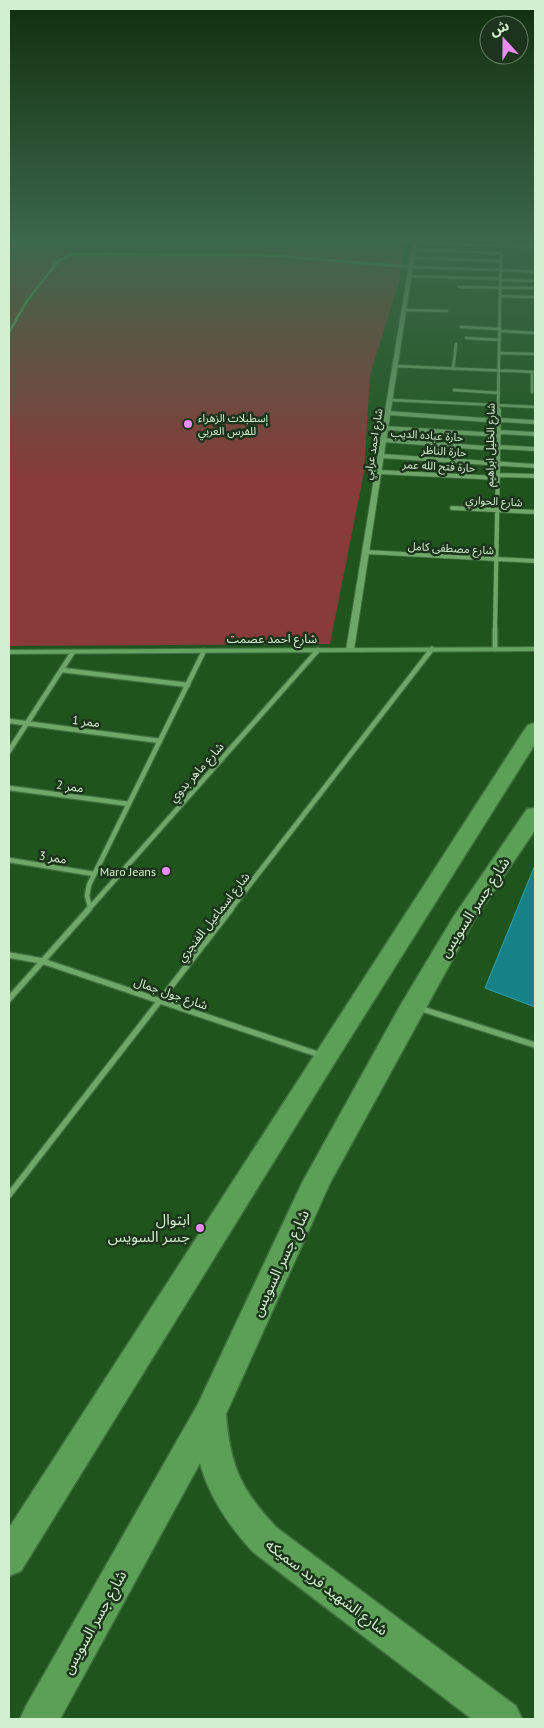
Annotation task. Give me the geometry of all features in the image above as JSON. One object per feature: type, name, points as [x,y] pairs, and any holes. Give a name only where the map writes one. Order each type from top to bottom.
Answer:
[{"type":"main road","name":"شارع احمد عصمت","points":[[9,652],[535,649]]},
{"type":"main road","points":[[9,1559],[325,1057],[535,729]]},
{"type":"main road","name":"شارع جسر السويس","points":[[39,1719],[210,1414],[316,1184],[413,1006],[462,922],[535,814]]},
{"type":"main road","name":"شارع الشهيد فريد سميكه","points":[[210,1414],[213,1454],[219,1473],[228,1493],[252,1526],[266,1540],[503,1719]]},
{"type":"street","points":[[9,332],[16,321]]},
{"type":"street","name":"شارع احمد عرابي","points":[[350,650],[402,321]]},
{"type":"street","name":"شارع الخليل ابراهيم","points":[[495,649],[500,321]]},
{"type":"street","points":[[461,327],[535,332]]},
{"type":"street","points":[[466,338],[500,340]]},
{"type":"street","points":[[453,369],[456,344]]},
{"type":"street","points":[[500,353],[535,354]]},
{"type":"street","points":[[395,366],[534,372],[532,392]]},
{"type":"street","points":[[454,390],[499,393]]},
{"type":"street","points":[[390,400],[535,407]]},
{"type":"street","points":[[388,413],[535,422]]},
{"type":"street","points":[[385,428],[535,434]]},
{"type":"street","name":"حارة عباده الديب","points":[[383,440],[535,449]]},
{"type":"street","name":"حارة الناظر","points":[[381,456],[535,466]]},
{"type":"street","name":"حارة فتح الله عمر","points":[[378,472],[535,476]]},
{"type":"street","name":"شارع الحواري","points":[[452,508],[535,512]]},
{"type":"street","name":"شارع مصطفى كامل","points":[[366,552],[535,561]]},
{"type":"street","name":"شارع ماهر بدوي","points":[[9,998],[318,650]]},
{"type":"street","name":"شارع اسماعيل الفنجري","points":[[9,1195],[432,650]]},
{"type":"street","points":[[90,907],[88,890],[94,874],[204,651]]},
{"type":"street","points":[[9,752],[73,652]]},
{"type":"street","points":[[62,670],[188,685]]},
{"type":"street","name":"ممر 1","points":[[9,721],[160,741]]},
{"type":"street","name":"ممر 2","points":[[9,788],[129,804]]},
{"type":"street","name":"ممر 3","points":[[9,860],[94,874]]},
{"type":"street","name":"شارع جول جمال","points":[[9,955],[42,961],[325,1057]]},
{"type":"street","points":[[413,1006],[535,1045]]},
{"type":"shaded area","name":"إسطبلات الزهراء للفرس العربي","points":[[9,321],[387,321],[370,375],[364,472],[330,644],[9,646]]},
{"type":"building","points":[[535,865],[535,1007],[485,988]]},
{"type":"place","name":"إسطبلات الزهراء للفرس العربي","points":[[188,424]]},
{"type":"place","name":"Maro Jeans","points":[[166,871]]},
{"type":"place","name":"ابتوال جسر السويس","points":[[200,1228]]}]
